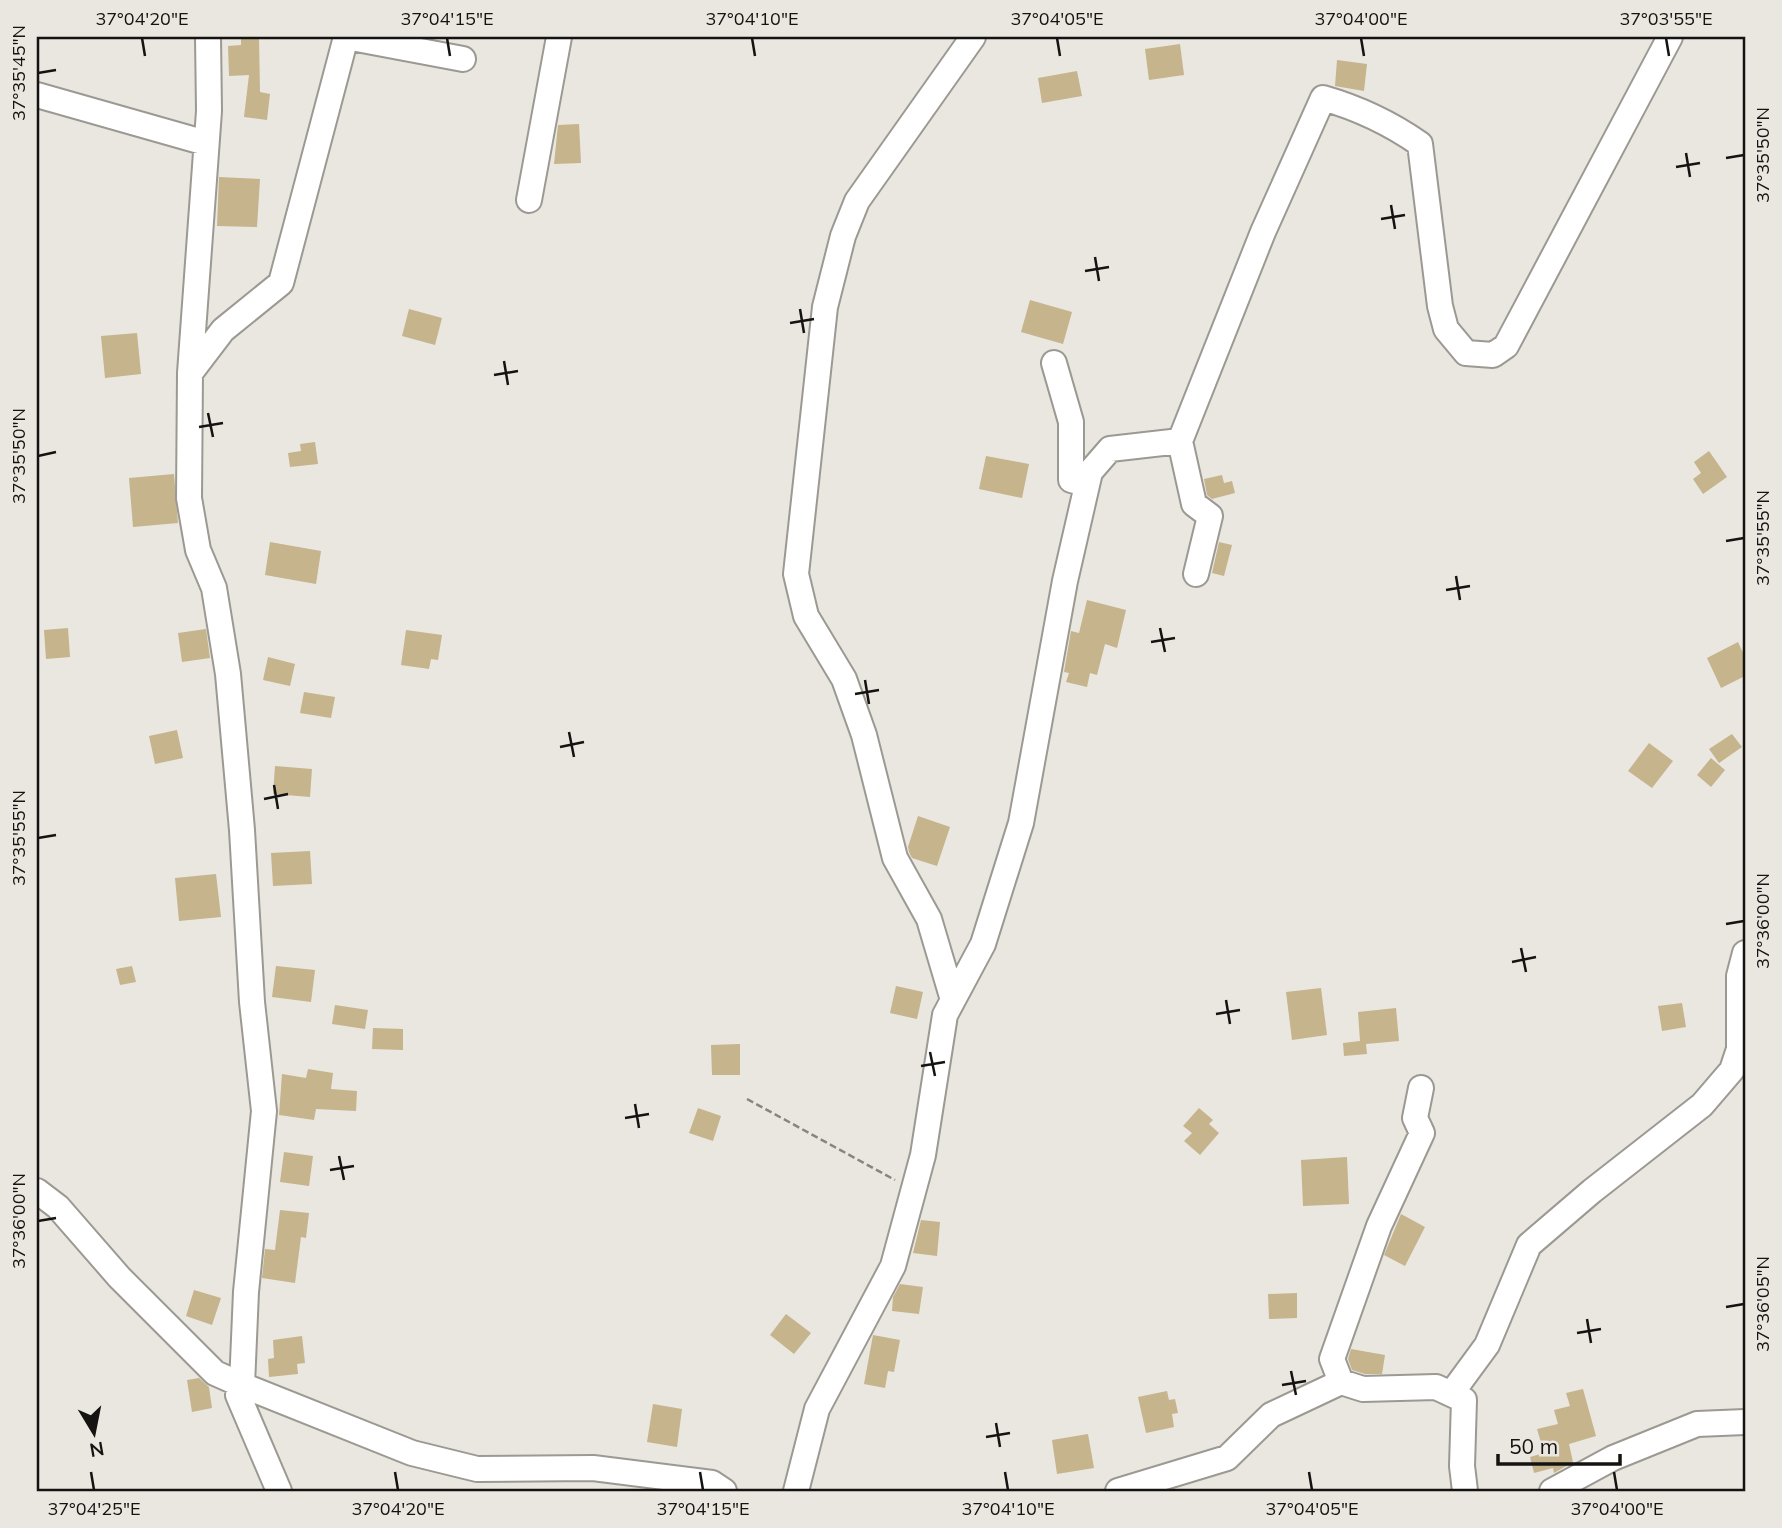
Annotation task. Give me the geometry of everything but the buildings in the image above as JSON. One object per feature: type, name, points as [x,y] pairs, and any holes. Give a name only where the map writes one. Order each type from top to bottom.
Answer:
[{"type":"street","points":[[208,37],[206,143],[190,373],[189,498],[198,550],[214,588],[228,674],[242,830],[252,1002],[264,1111],[246,1292],[242,1385],[238,1395],[279,1491]]},
{"type":"street","points":[[190,373],[223,330],[281,283],[346,37],[463,59]]},
{"type":"street","points":[[528,200],[559,37]]},
{"type":"street","points":[[953,1000],[929,919],[895,858],[864,735],[848,690],[806,615],[796,574],[825,307],[843,236],[857,201],[973,37]]},
{"type":"street","points":[[1195,573],[1210,526],[1210,516],[1194,504],[1180,441],[1263,232],[1323,98],[1395,127],[1420,144],[1440,306],[1446,328],[1466,353],[1493,355],[1506,346],[1670,37]]},
{"type":"street","points":[[37,95],[206,143]]},
{"type":"street","points":[[1054,363],[1071,422],[1071,480],[1087,484]]},
{"type":"street","points":[[796,1491],[817,1409],[893,1266],[923,1155],[945,1015],[983,944],[1021,823],[1065,581],[1090,472],[1110,449],[1180,441]]},
{"type":"street","points":[[1451,1394],[1487,1345],[1529,1245],[1591,1191],[1702,1105],[1732,1070],[1739,1049],[1740,976],[1745,953]]},
{"type":"street","points":[[1340,1382],[1332,1359],[1379,1226],[1422,1133],[1415,1118],[1421,1088]]},
{"type":"street","points":[[37,1191],[58,1207],[119,1277],[215,1373],[242,1385],[412,1453],[477,1469],[593,1468],[712,1483],[724,1491]]},
{"type":"street","points":[[1118,1491],[1227,1458],[1271,1415],[1340,1382],[1363,1389],[1436,1387],[1464,1400],[1462,1466],[1465,1491]]},
{"type":"street","points":[[1552,1491],[1614,1458],[1697,1424],[1745,1422]]},
{"type":"path","points":[[747,1099],[914,1189]]}]
